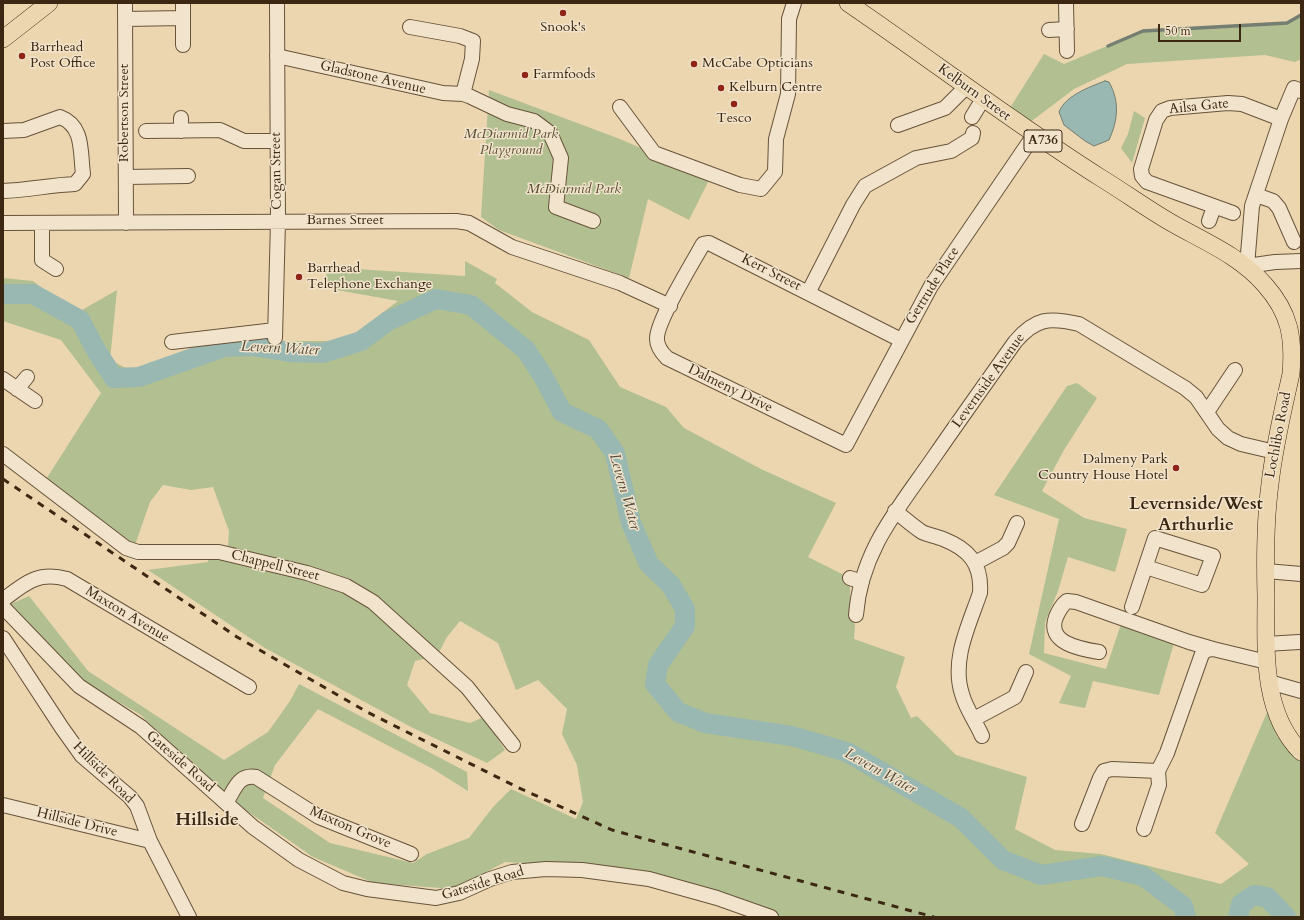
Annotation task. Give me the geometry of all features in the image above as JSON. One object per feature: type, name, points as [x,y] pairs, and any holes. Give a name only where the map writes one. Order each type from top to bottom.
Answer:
[{"type":"main road","points":[[3,39],[49,3]]},
{"type":"main road","name":"Kelburn Street","points":[[848,3],[1034,135],[1169,222],[1246,266]]},
{"type":"main road","name":"Lochlibo Road","points":[[1246,266],[1266,286],[1285,314],[1290,330],[1292,356],[1291,374],[1270,483],[1266,571],[1266,662],[1269,682],[1278,715],[1291,740],[1301,752]]},
{"type":"street","name":"Robertson Street","points":[[125,3],[126,222]]},
{"type":"street","points":[[183,3],[184,45]]},
{"type":"street","name":"Cogan Street","points":[[172,342],[275,334],[278,221],[276,140],[277,3]]},
{"type":"street","points":[[620,107],[654,153],[740,184],[761,189],[775,172],[776,139],[788,94],[789,19],[794,3]]},
{"type":"street","points":[[1066,3],[1067,50]]},
{"type":"street","points":[[124,19],[183,18]]},
{"type":"street","points":[[410,27],[460,36],[473,41],[472,59],[466,95],[507,114],[534,121],[550,133],[561,158],[556,207],[592,221]]},
{"type":"street","points":[[1049,30],[1067,29]]},
{"type":"street","name":"Gladstone Avenue","points":[[277,56],[449,95],[466,95]]},
{"type":"street","points":[[898,124],[946,108],[966,87]]},
{"type":"street","points":[[1301,91],[1294,88],[1281,119],[1252,206],[1246,266],[1275,262],[1301,261]]},
{"type":"street","points":[[972,117],[983,99]]},
{"type":"street","name":"Ailsa Gate","points":[[1233,213],[1147,182],[1142,176],[1141,169],[1158,115],[1170,108],[1228,103],[1242,104],[1281,119]]},
{"type":"street","points":[[3,131],[24,130],[60,117],[70,121],[78,133],[84,174],[75,184],[52,185],[34,190],[3,191]]},
{"type":"street","points":[[146,131],[181,124],[220,130],[244,141],[276,140]]},
{"type":"street","points":[[808,293],[854,205],[866,186],[916,158],[951,151],[972,138],[973,133]]},
{"type":"street","name":"Gertrude Place","points":[[846,445],[900,340],[931,286],[1034,135]]},
{"type":"street","points":[[126,177],[188,176]]},
{"type":"street","points":[[1256,195],[1273,201],[1288,226],[1294,242]]},
{"type":"street","points":[[1209,221],[1214,207]]},
{"type":"street","name":"Barnes Street","points":[[3,223],[456,221],[469,223],[512,247],[620,283],[670,306]]},
{"type":"street","points":[[42,223],[42,260],[56,269]]},
{"type":"street","name":"Kerr Street","points":[[670,306],[703,244],[709,243],[900,340]]},
{"type":"street","name":"Dalmeny Drive","points":[[670,306],[657,339],[659,348],[667,358],[846,445]]},
{"type":"street","name":"Levernside Avenue","points":[[856,615],[856,580],[895,511],[1015,342],[1025,330],[1042,321],[1063,320],[1079,324],[1185,388],[1196,397],[1218,429],[1228,438],[1241,444],[1276,452]]},
{"type":"street","points":[[1207,412],[1235,370]]},
{"type":"street","points":[[17,389],[27,377]]},
{"type":"street","points":[[3,379],[35,401]]},
{"type":"street","name":"Chappell Street","points":[[3,454],[126,548],[138,552],[219,552],[307,573],[346,586],[373,602],[467,687],[513,745]]},
{"type":"street","points":[[895,511],[923,532],[964,550],[975,563],[981,582],[980,592],[959,656],[957,676],[962,696],[982,736]]},
{"type":"street","points":[[975,563],[1003,548],[1008,543],[1017,523]]},
{"type":"street","points":[[1132,607],[1146,567],[1152,535],[1213,556],[1202,585],[1146,567]]},
{"type":"street","points":[[1266,571],[1301,574]]},
{"type":"street","name":"Maxton Avenue","points":[[3,600],[24,583],[42,576],[55,576],[67,579],[249,687]]},
{"type":"street","points":[[1099,652],[1078,649],[1060,639],[1055,632],[1053,625],[1061,606],[1066,601],[1076,602],[1188,642],[1266,662]]},
{"type":"street","name":"Gateside Road","points":[[3,607],[79,686],[141,727],[253,827],[299,860],[344,883],[367,889],[436,898],[459,893],[490,879],[512,872],[546,869],[582,870],[649,879],[717,898],[771,917]]},
{"type":"street","name":"Hillside Road","points":[[3,638],[82,756],[130,797],[137,806],[150,841],[189,917]]},
{"type":"street","points":[[1266,644],[1299,642]]},
{"type":"street","points":[[1144,829],[1158,785],[1158,771],[1167,753],[1202,654],[1206,650],[1213,648]]},
{"type":"street","points":[[974,719],[1015,697],[1026,672]]},
{"type":"street","points":[[1269,682],[1301,691]]},
{"type":"street","points":[[1082,824],[1104,771],[1112,769],[1158,771]]},
{"type":"street","name":"Maxton Grove","points":[[226,803],[242,778],[248,776],[256,777],[319,817],[403,854]]},
{"type":"street","name":"Hillside Drive","points":[[3,805],[150,841]]},
{"type":"green space","points":[[1301,15],[1301,59],[1295,62],[1265,55],[1127,64],[1074,89],[1029,123],[1008,111],[1044,54],[1064,64],[1143,31],[1287,23]]},
{"type":"green space","name":"McDiarmid Park","points":[[489,90],[620,139],[710,178],[689,220],[648,199],[629,278],[499,230],[481,217]]},
{"type":"green space","points":[[1134,111],[1145,118],[1132,163],[1121,148],[1128,134]]},
{"type":"green space","points":[[465,261],[497,279],[495,283],[532,312],[589,340],[620,387],[666,407],[684,428],[761,469],[836,503],[808,557],[850,578],[850,618],[855,624],[854,639],[905,657],[896,687],[911,718],[917,716],[956,755],[1027,777],[1015,829],[1055,850],[1101,854],[1221,884],[1249,864],[1215,833],[1268,710],[1277,736],[1301,763],[1301,917],[749,917],[752,908],[565,865],[505,862],[454,889],[374,883],[313,857],[207,783],[141,715],[82,681],[11,604],[29,596],[88,671],[224,760],[268,732],[290,701],[299,684],[467,772],[468,791],[433,769],[318,709],[275,765],[263,798],[330,843],[413,863],[427,854],[469,838],[493,807],[511,789],[576,819],[583,802],[577,765],[562,734],[567,709],[538,680],[516,690],[498,643],[460,621],[447,637],[437,656],[415,661],[407,685],[430,713],[470,723],[484,717],[505,750],[487,763],[411,727],[265,648],[148,570],[208,562],[208,544],[228,547],[229,531],[213,487],[191,490],[163,485],[150,502],[135,545],[45,481],[101,393],[61,340],[3,321],[3,278],[33,281],[75,314],[117,290],[110,360],[134,372],[262,337],[283,341],[345,341],[398,301],[337,290],[328,284],[325,267],[465,276]]},
{"type":"green space","points":[[1077,383],[1097,398],[1064,450],[1042,491],[1084,518],[1127,529],[1115,572],[1068,557],[1058,591],[1045,622],[1044,653],[1106,669],[1124,615],[1176,636],[1159,695],[1093,681],[1085,708],[1059,703],[1071,676],[1029,654],[1059,519],[994,495],[1067,386]]},
{"type":"water","points":[[1105,81],[1109,82],[1113,89],[1116,104],[1116,118],[1109,140],[1094,146],[1064,125],[1059,112],[1066,101],[1085,89]]},
{"type":"waterway","points":[[1108,46],[1143,31],[1287,23],[1301,15]]},
{"type":"waterway","name":"Levern Water","points":[[3,294],[33,294],[80,320],[97,352],[114,378],[139,377],[224,347],[252,346],[289,352],[323,353],[361,341],[388,321],[436,299],[471,305],[526,350],[543,376],[562,412],[598,429],[615,453],[631,523],[649,564],[671,585],[685,609],[685,626],[658,665],[655,684],[678,712],[705,723],[792,736],[847,752],[961,818],[1003,860],[1041,875],[1102,866],[1143,876],[1183,906],[1186,917]]},
{"type":"waterway","name":"Levern Water","points":[[1238,917],[1241,904],[1254,895],[1267,897],[1286,917]]},
{"type":"railway","points":[[3,479],[237,637],[367,712],[517,787],[612,830],[934,917]]},
{"type":"place","name":"Snook's","points":[[563,13]]},
{"type":"place","name":"Barrhead Post Office","points":[[22,56]]},
{"type":"place","name":"McCabe Opticians","points":[[694,64]]},
{"type":"place","name":"Farmfoods","points":[[525,75]]},
{"type":"place","name":"Kelburn Centre","points":[[721,88]]},
{"type":"place","name":"Tesco","points":[[734,104]]},
{"type":"place","name":"Barrhead Telephone Exchange","points":[[299,277]]},
{"type":"place","name":"Dalmeny Park Country House Hotel","points":[[1176,468]]},
{"type":"district","name":"Levernside/West Arthurlie","points":[[1196,515]]},
{"type":"district","name":"Hillside","points":[[207,821]]},
{"type":"park label","name":"McDiarmid Park Playground","points":[[511,144]]}]
